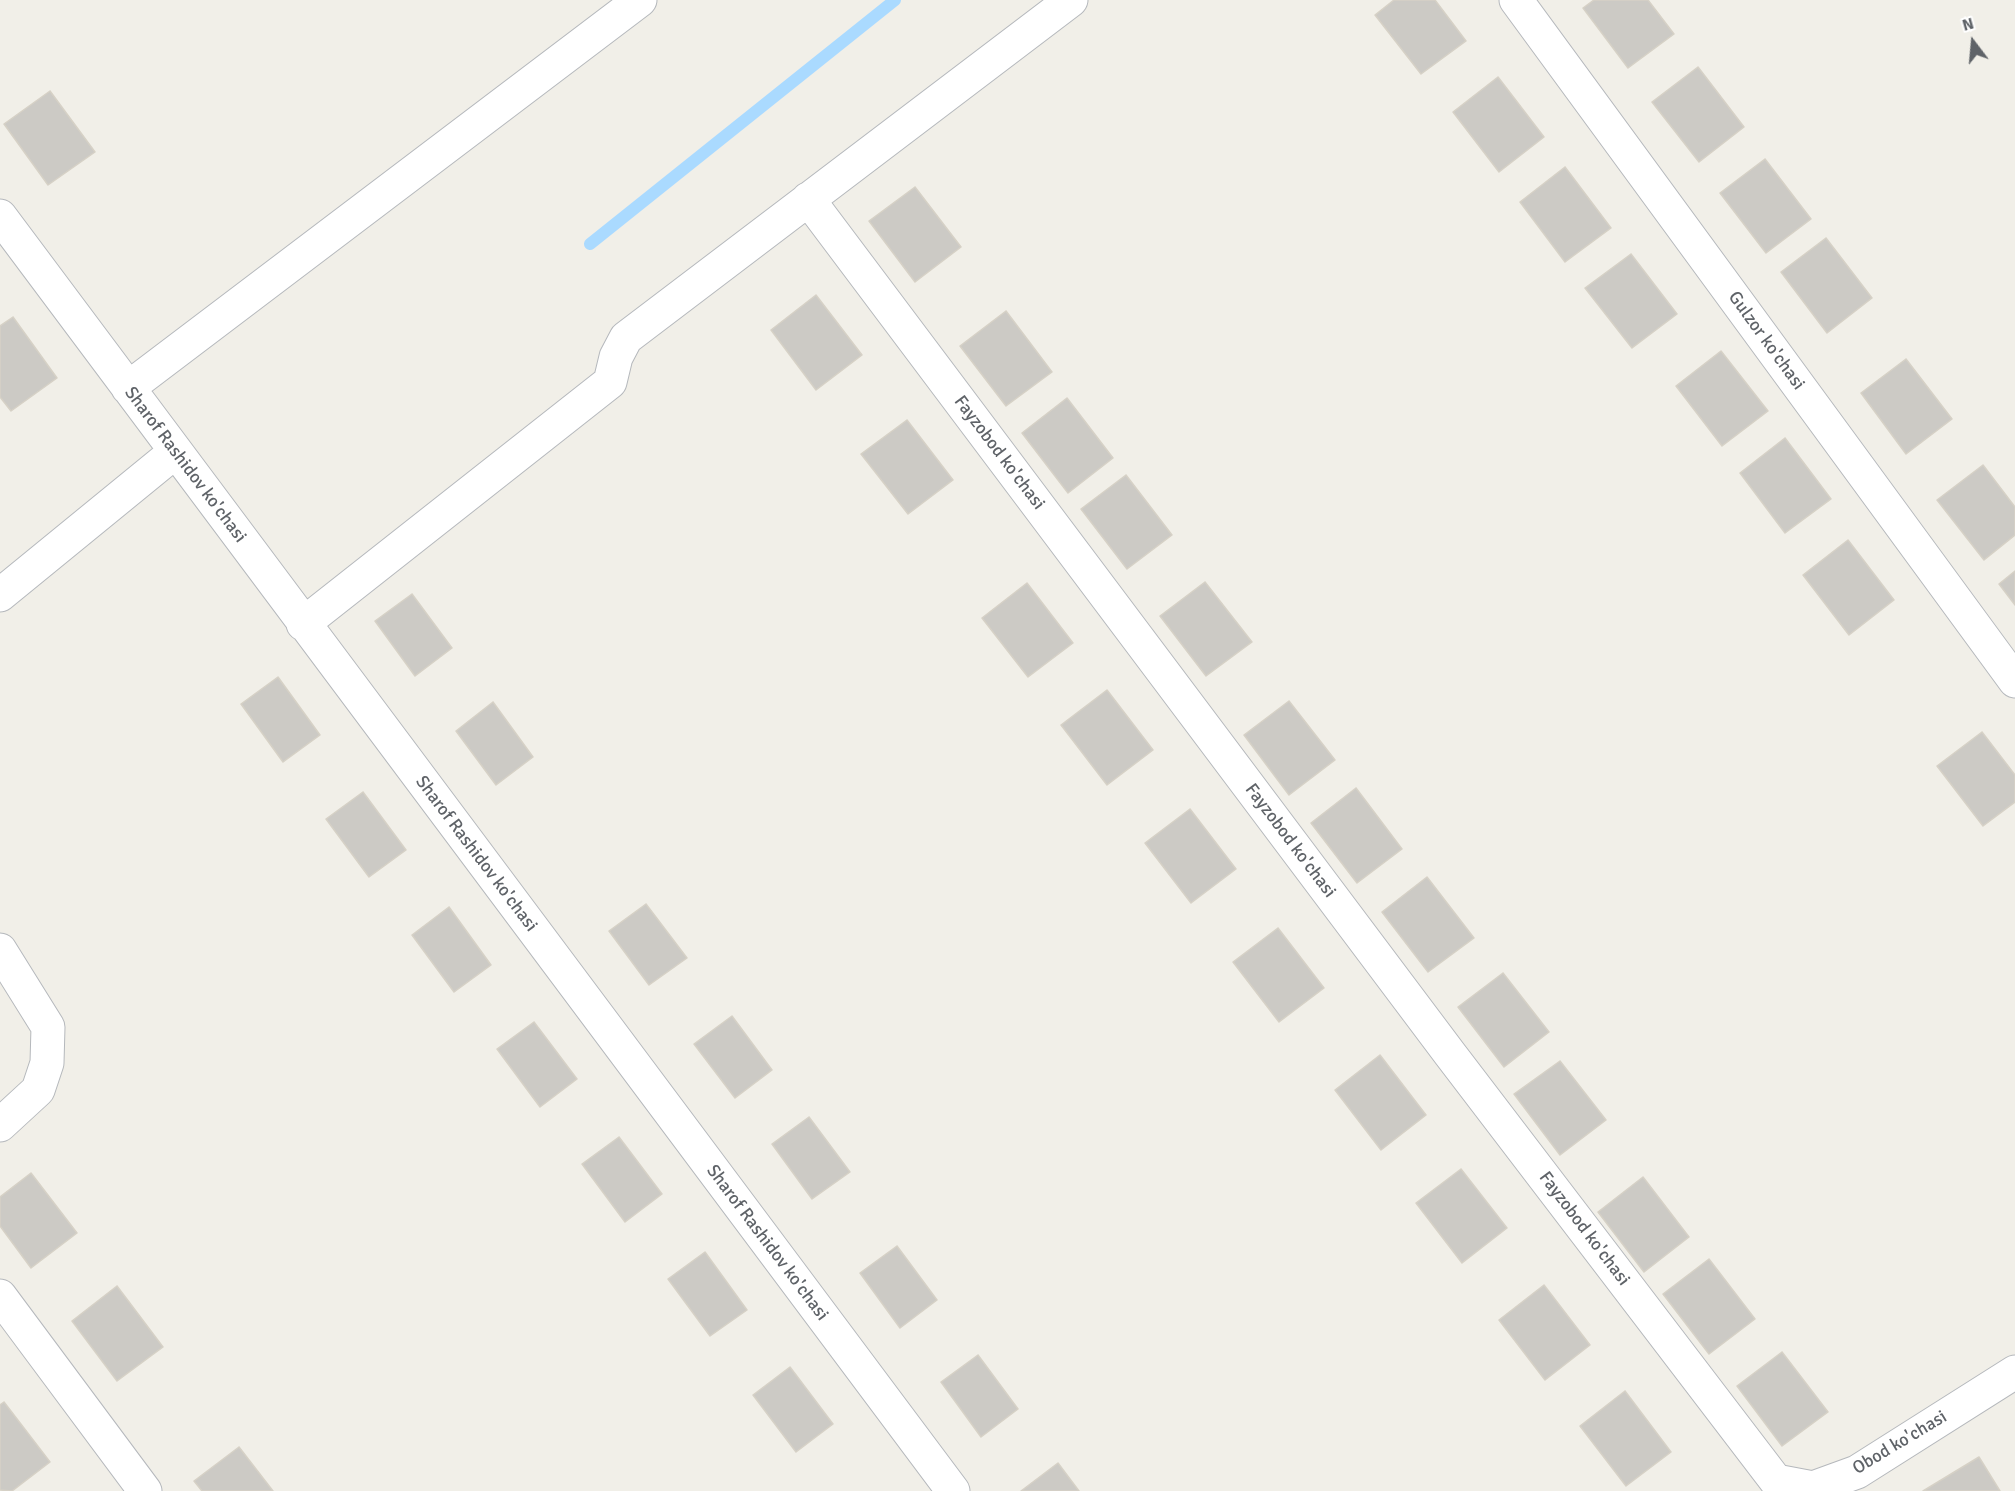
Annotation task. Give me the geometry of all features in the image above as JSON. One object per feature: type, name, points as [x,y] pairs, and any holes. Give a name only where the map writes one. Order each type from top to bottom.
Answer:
[{"type":"street","points":[[128,388],[640,0]]},
{"type":"street","points":[[303,624],[610,382],[616,357],[626,338],[1071,0]]},
{"type":"street","name":"Gulzor ko'chasi","points":[[1516,0],[2015,681]]},
{"type":"street","name":"Fayzobod ko'chasi","points":[[808,199],[1450,1054],[1776,1481]]},
{"type":"street","name":"Sharof Rashidov ko'chasi","points":[[0,216],[953,1491]]},
{"type":"street","points":[[0,595],[175,452]]},
{"type":"street","points":[[0,950],[48,1027],[47,1063],[38,1090],[0,1125]]},
{"type":"street","points":[[0,1296],[146,1491]]},
{"type":"street","name":"Obod ko'chasi","points":[[1776,1481],[1813,1488],[1857,1472],[2015,1372]]},
{"type":"building","points":[[1394,0],[1435,0],[1466,41],[1421,74],[1375,15]]},
{"type":"building","points":[[1594,0],[1648,0],[1674,34],[1628,68],[1583,8]]},
{"type":"building","points":[[1698,67],[1744,127],[1699,162],[1652,102]]},
{"type":"building","points":[[1498,77],[1544,137],[1499,172],[1453,112]]},
{"type":"building","points":[[50,91],[95,152],[48,185],[4,124]]},
{"type":"building","points":[[1765,159],[1811,219],[1766,253],[1720,193]]},
{"type":"building","points":[[1565,167],[1611,228],[1565,262],[1520,202]]},
{"type":"building","points":[[915,187],[961,247],[915,282],[869,221]]},
{"type":"building","points":[[1826,238],[1872,298],[1827,333],[1781,272]]},
{"type":"building","points":[[1631,254],[1677,314],[1632,348],[1585,288]]},
{"type":"building","points":[[816,295],[862,355],[816,390],[771,330]]},
{"type":"building","points":[[1006,311],[1052,372],[1006,406],[960,346]]},
{"type":"building","points":[[13,317],[57,378],[11,411],[0,397],[0,326]]},
{"type":"building","points":[[1721,351],[1768,411],[1722,446],[1676,386]]},
{"type":"building","points":[[1906,359],[1952,419],[1906,454],[1861,393]]},
{"type":"building","points":[[1067,398],[1113,458],[1068,493],[1022,433]]},
{"type":"building","points":[[907,420],[953,480],[908,514],[861,454]]},
{"type":"building","points":[[1785,438],[1831,499],[1785,533],[1740,473]]},
{"type":"building","points":[[1983,465],[2015,507],[2015,535],[1984,560],[1937,500]]},
{"type":"building","points":[[1126,475],[1172,535],[1127,569],[1081,509]]},
{"type":"building","points":[[1848,540],[1894,600],[1849,635],[1803,575]]},
{"type":"building","points":[[2015,571],[2015,605],[1999,584]]},
{"type":"building","points":[[1205,582],[1252,642],[1206,676],[1160,616]]},
{"type":"building","points":[[1027,583],[1073,643],[1028,677],[982,618]]},
{"type":"building","points":[[412,594],[452,648],[415,676],[375,621]]},
{"type":"building","points":[[278,677],[320,735],[283,762],[241,704]]},
{"type":"building","points":[[1107,690],[1153,750],[1107,785],[1061,725]]},
{"type":"building","points":[[1289,701],[1335,760],[1289,795],[1244,735]]},
{"type":"building","points":[[493,702],[533,757],[496,785],[456,731]]},
{"type":"building","points":[[1982,732],[2015,775],[2015,802],[1983,826],[1937,766]]},
{"type":"building","points":[[1356,788],[1402,849],[1357,883],[1311,823]]},
{"type":"building","points":[[363,792],[406,850],[369,877],[326,819]]},
{"type":"building","points":[[1190,809],[1236,869],[1191,903],[1145,843]]},
{"type":"building","points":[[1427,877],[1474,938],[1428,972],[1382,912]]},
{"type":"building","points":[[646,904],[687,958],[649,985],[609,931]]},
{"type":"building","points":[[449,907],[491,965],[454,992],[412,935]]},
{"type":"building","points":[[1278,928],[1324,988],[1279,1022],[1233,962]]},
{"type":"building","points":[[1503,973],[1549,1032],[1504,1067],[1458,1007]]},
{"type":"building","points":[[732,1016],[772,1070],[735,1098],[694,1044]]},
{"type":"building","points":[[534,1022],[577,1079],[540,1107],[497,1049]]},
{"type":"building","points":[[1380,1055],[1426,1115],[1381,1150],[1335,1090]]},
{"type":"building","points":[[1560,1061],[1606,1120],[1560,1155],[1514,1094]]},
{"type":"building","points":[[809,1117],[850,1172],[812,1199],[772,1144]]},
{"type":"building","points":[[619,1137],[662,1194],[625,1222],[582,1164]]},
{"type":"building","points":[[1461,1169],[1507,1228],[1462,1263],[1416,1203]]},
{"type":"building","points":[[31,1173],[77,1233],[31,1268],[0,1226],[0,1197]]},
{"type":"building","points":[[1643,1177],[1689,1237],[1644,1272],[1598,1212]]},
{"type":"building","points":[[897,1246],[937,1300],[900,1328],[860,1273]]},
{"type":"building","points":[[705,1252],[747,1310],[710,1336],[668,1279]]},
{"type":"building","points":[[1709,1259],[1755,1319],[1709,1354],[1663,1294]]},
{"type":"building","points":[[1544,1285],[1590,1345],[1545,1380],[1499,1320]]},
{"type":"building","points":[[117,1286],[163,1347],[117,1381],[72,1321]]},
{"type":"building","points":[[1782,1352],[1828,1412],[1782,1446],[1737,1386]]},
{"type":"building","points":[[978,1355],[1018,1409],[981,1437],[941,1382]]},
{"type":"building","points":[[790,1367],[833,1424],[796,1452],[753,1395]]},
{"type":"building","points":[[1625,1391],[1671,1452],[1626,1486],[1580,1426]]},
{"type":"building","points":[[4,1402],[50,1462],[12,1491],[0,1490],[0,1405]]},
{"type":"building","points":[[239,1447],[273,1491],[202,1491],[194,1481]]},
{"type":"building","points":[[1979,1457],[2000,1491],[1923,1491]]},
{"type":"building","points":[[1058,1463],[1079,1491],[1021,1491]]},
{"type":"waterway","points":[[590,244],[895,0]]}]
